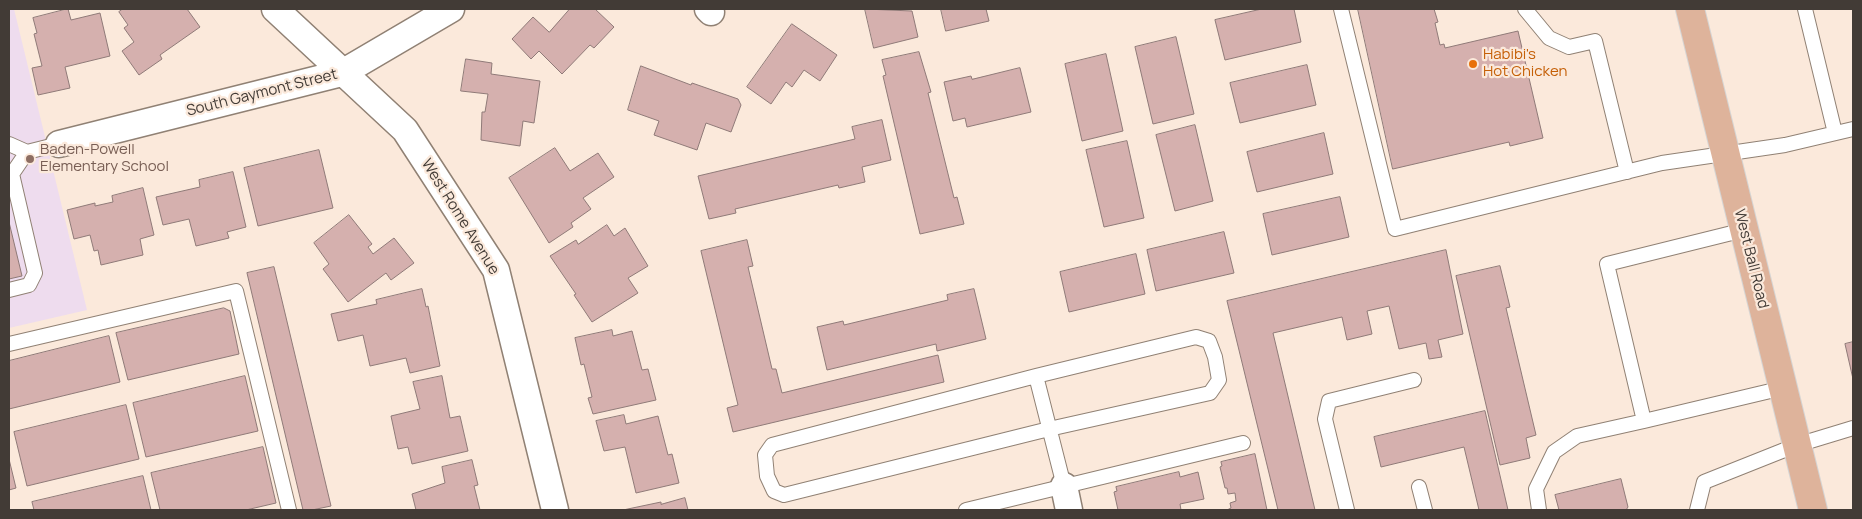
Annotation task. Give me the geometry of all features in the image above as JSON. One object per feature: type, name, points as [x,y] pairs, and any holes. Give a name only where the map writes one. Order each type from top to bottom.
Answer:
[{"type":"main road","name":"West Ball Road","points":[[1690,9],[1813,510]]},
{"type":"street","name":"West Rome Avenue","points":[[275,9],[342,74],[405,130],[496,270],[555,510]]},
{"type":"street","name":"South Gaymont Street","points":[[59,144],[342,74],[451,9]]},
{"type":"lane","points":[[1341,9],[1395,230],[1662,163],[1785,145],[1853,129]]},
{"type":"lane","points":[[1525,9],[1549,38],[1569,47],[1595,41],[1627,172]]},
{"type":"lane","points":[[1804,9],[1835,133]]},
{"type":"lane","points":[[9,144],[27,152],[59,144]]},
{"type":"lane","points":[[9,290],[29,285],[35,273],[10,174],[27,152]]},
{"type":"lane","points":[[1644,421],[1607,264],[1744,230]]},
{"type":"lane","points":[[9,344],[236,291],[289,510]]},
{"type":"lane","points":[[1196,337],[1209,341],[1215,357],[1218,380],[1210,393],[1049,429],[784,495],[774,491],[767,476],[765,455],[772,445],[1036,376],[1196,337]]},
{"type":"lane","points":[[1036,376],[1066,498]]},
{"type":"lane","points":[[1347,510],[1325,419],[1330,400],[1414,380]]},
{"type":"lane","points":[[1539,510],[1536,489],[1554,452],[1577,436],[1783,388]]},
{"type":"lane","points":[[1696,510],[1704,482],[1797,445],[1853,428]]},
{"type":"lane","points":[[966,510],[1066,498],[1243,443]]},
{"type":"lane","points":[[1419,486],[1425,510]]},
{"type":"shaded area","name":"Baden-Powell Elementary School","points":[[9,9],[14,9],[87,310],[9,328]]},
{"type":"building","points":[[68,9],[71,20],[100,13],[110,56],[65,67],[70,88],[38,95],[32,68],[42,66],[34,34],[37,33],[33,18]]},
{"type":"building","points":[[123,9],[187,9],[200,27],[160,55],[162,59],[139,75],[122,51],[134,42],[124,28],[128,25],[119,12]]},
{"type":"building","points":[[570,9],[595,9],[614,27],[594,48],[590,45],[562,74],[539,51],[531,59],[512,39],[533,17],[549,32]]},
{"type":"building","points":[[865,9],[912,11],[918,37],[874,48]]},
{"type":"building","points":[[941,9],[986,9],[989,21],[946,31]]},
{"type":"building","points":[[1262,9],[1294,9],[1301,42],[1225,60],[1215,20]]},
{"type":"building","points":[[1358,9],[1434,9],[1438,22],[1435,23],[1440,45],[1444,44],[1445,48],[1518,31],[1543,138],[1510,146],[1509,142],[1393,169]]},
{"type":"building","points":[[792,24],[837,55],[820,81],[804,70],[792,87],[786,82],[771,104],[747,87]]},
{"type":"building","points":[[1176,37],[1194,114],[1153,124],[1135,47]]},
{"type":"building","points":[[919,52],[931,92],[928,93],[954,198],[957,197],[964,224],[920,234],[883,76],[886,75],[882,60]]},
{"type":"building","points":[[1106,54],[1123,131],[1082,141],[1065,64]]},
{"type":"building","points":[[466,59],[492,63],[491,74],[540,81],[534,123],[523,121],[520,146],[481,140],[482,112],[485,112],[488,94],[461,91]]},
{"type":"building","points":[[1307,65],[1316,105],[1240,123],[1230,83]]},
{"type":"building","points":[[641,66],[691,85],[692,83],[738,99],[741,105],[731,132],[706,123],[697,150],[654,135],[659,121],[628,110]]},
{"type":"building","points":[[1020,68],[1031,112],[967,127],[965,118],[953,121],[944,82],[971,76],[972,79]]},
{"type":"building","points":[[882,120],[891,160],[862,167],[865,182],[839,188],[838,185],[735,209],[736,213],[709,219],[698,176],[855,139],[852,127]]},
{"type":"building","points":[[1195,125],[1213,201],[1175,211],[1156,135]]},
{"type":"building","points":[[1324,133],[1333,174],[1257,192],[1247,152]]},
{"type":"building","points":[[1127,141],[1144,218],[1104,227],[1086,150]]},
{"type":"building","points":[[555,148],[570,171],[598,153],[614,177],[583,198],[591,209],[571,223],[573,227],[549,243],[509,178]]},
{"type":"building","points":[[319,150],[333,208],[258,226],[244,168]]},
{"type":"building","points":[[233,172],[246,227],[227,232],[229,238],[196,246],[189,219],[163,225],[156,197],[200,187],[199,180]]},
{"type":"building","points":[[143,188],[154,235],[140,239],[143,255],[101,265],[98,250],[94,251],[90,235],[74,239],[67,210],[95,203],[95,206],[113,202],[112,196]]},
{"type":"building","points":[[1340,197],[1349,237],[1272,255],[1263,214]]},
{"type":"building","points":[[349,215],[372,244],[368,247],[373,254],[394,238],[414,263],[391,280],[386,273],[348,302],[323,269],[329,264],[314,243]]},
{"type":"building","points":[[9,222],[22,276],[9,279]]},
{"type":"building","points":[[607,225],[614,236],[625,228],[648,266],[628,278],[638,293],[592,322],[574,295],[576,294],[550,256],[576,240],[578,244]]},
{"type":"building","points":[[1224,232],[1234,273],[1156,291],[1147,250]]},
{"type":"building","points":[[747,240],[753,266],[748,267],[772,369],[776,369],[782,393],[938,355],[944,382],[733,432],[727,408],[738,405],[701,251]]},
{"type":"building","points":[[1446,250],[1463,334],[1438,340],[1442,357],[1429,359],[1426,343],[1399,349],[1389,306],[1367,311],[1372,334],[1347,340],[1342,317],[1273,333],[1315,510],[1278,510],[1227,301]]},
{"type":"building","points":[[1136,254],[1145,294],[1069,312],[1060,272]]},
{"type":"building","points":[[1500,266],[1510,307],[1506,308],[1536,435],[1526,438],[1530,458],[1500,465],[1456,276]]},
{"type":"building","points":[[274,267],[331,506],[312,510],[303,510],[247,273]]},
{"type":"building","points":[[422,289],[426,307],[428,306],[440,366],[410,373],[406,358],[370,366],[363,335],[338,341],[331,314],[377,304],[376,300]]},
{"type":"building","points":[[974,289],[986,339],[937,351],[936,344],[827,370],[817,327],[843,321],[844,325],[948,300],[947,295]]},
{"type":"building","points":[[224,308],[230,311],[239,354],[128,380],[116,333]]},
{"type":"building","points":[[612,330],[613,336],[632,331],[642,370],[648,369],[656,400],[593,414],[588,398],[592,397],[584,364],[581,365],[575,338]]},
{"type":"building","points":[[109,336],[120,382],[9,409],[9,361]]},
{"type":"building","points":[[1853,342],[1853,379],[1845,344]]},
{"type":"building","points":[[245,376],[258,431],[146,457],[133,403]]},
{"type":"building","points":[[442,376],[450,418],[460,416],[468,451],[412,464],[408,447],[398,449],[391,416],[420,409],[413,382]]},
{"type":"building","points":[[126,405],[139,459],[27,486],[14,432]]},
{"type":"building","points":[[1485,411],[1508,510],[1479,510],[1464,447],[1381,467],[1374,437]]},
{"type":"building","points":[[624,415],[626,424],[658,416],[668,455],[672,454],[679,483],[636,493],[625,447],[604,451],[596,421]]},
{"type":"building","points":[[263,447],[276,503],[246,510],[160,510],[151,473]]},
{"type":"building","points":[[1255,454],[1267,510],[1227,510],[1231,508],[1230,503],[1236,501],[1235,493],[1228,494],[1227,488],[1225,488],[1220,467],[1222,466],[1221,462]]},
{"type":"building","points":[[9,459],[16,488],[9,490]]},
{"type":"building","points":[[472,460],[478,485],[474,486],[480,510],[416,510],[412,494],[445,483],[442,467]]},
{"type":"building","points":[[1179,472],[1180,477],[1198,472],[1204,499],[1180,504],[1181,510],[1118,510],[1114,492],[1117,491],[1116,487]]},
{"type":"building","points":[[143,476],[151,510],[34,510],[32,502]]},
{"type":"building","points":[[1621,479],[1628,507],[1626,510],[1559,510],[1555,495]]},
{"type":"building","points":[[685,498],[688,510],[623,510],[661,502],[661,504]]},
{"type":"place","name":"Habibi's Hot Chicken","points":[[1473,64]]},
{"type":"place","name":"Baden-Powell Elementary School","points":[[30,159]]}]
